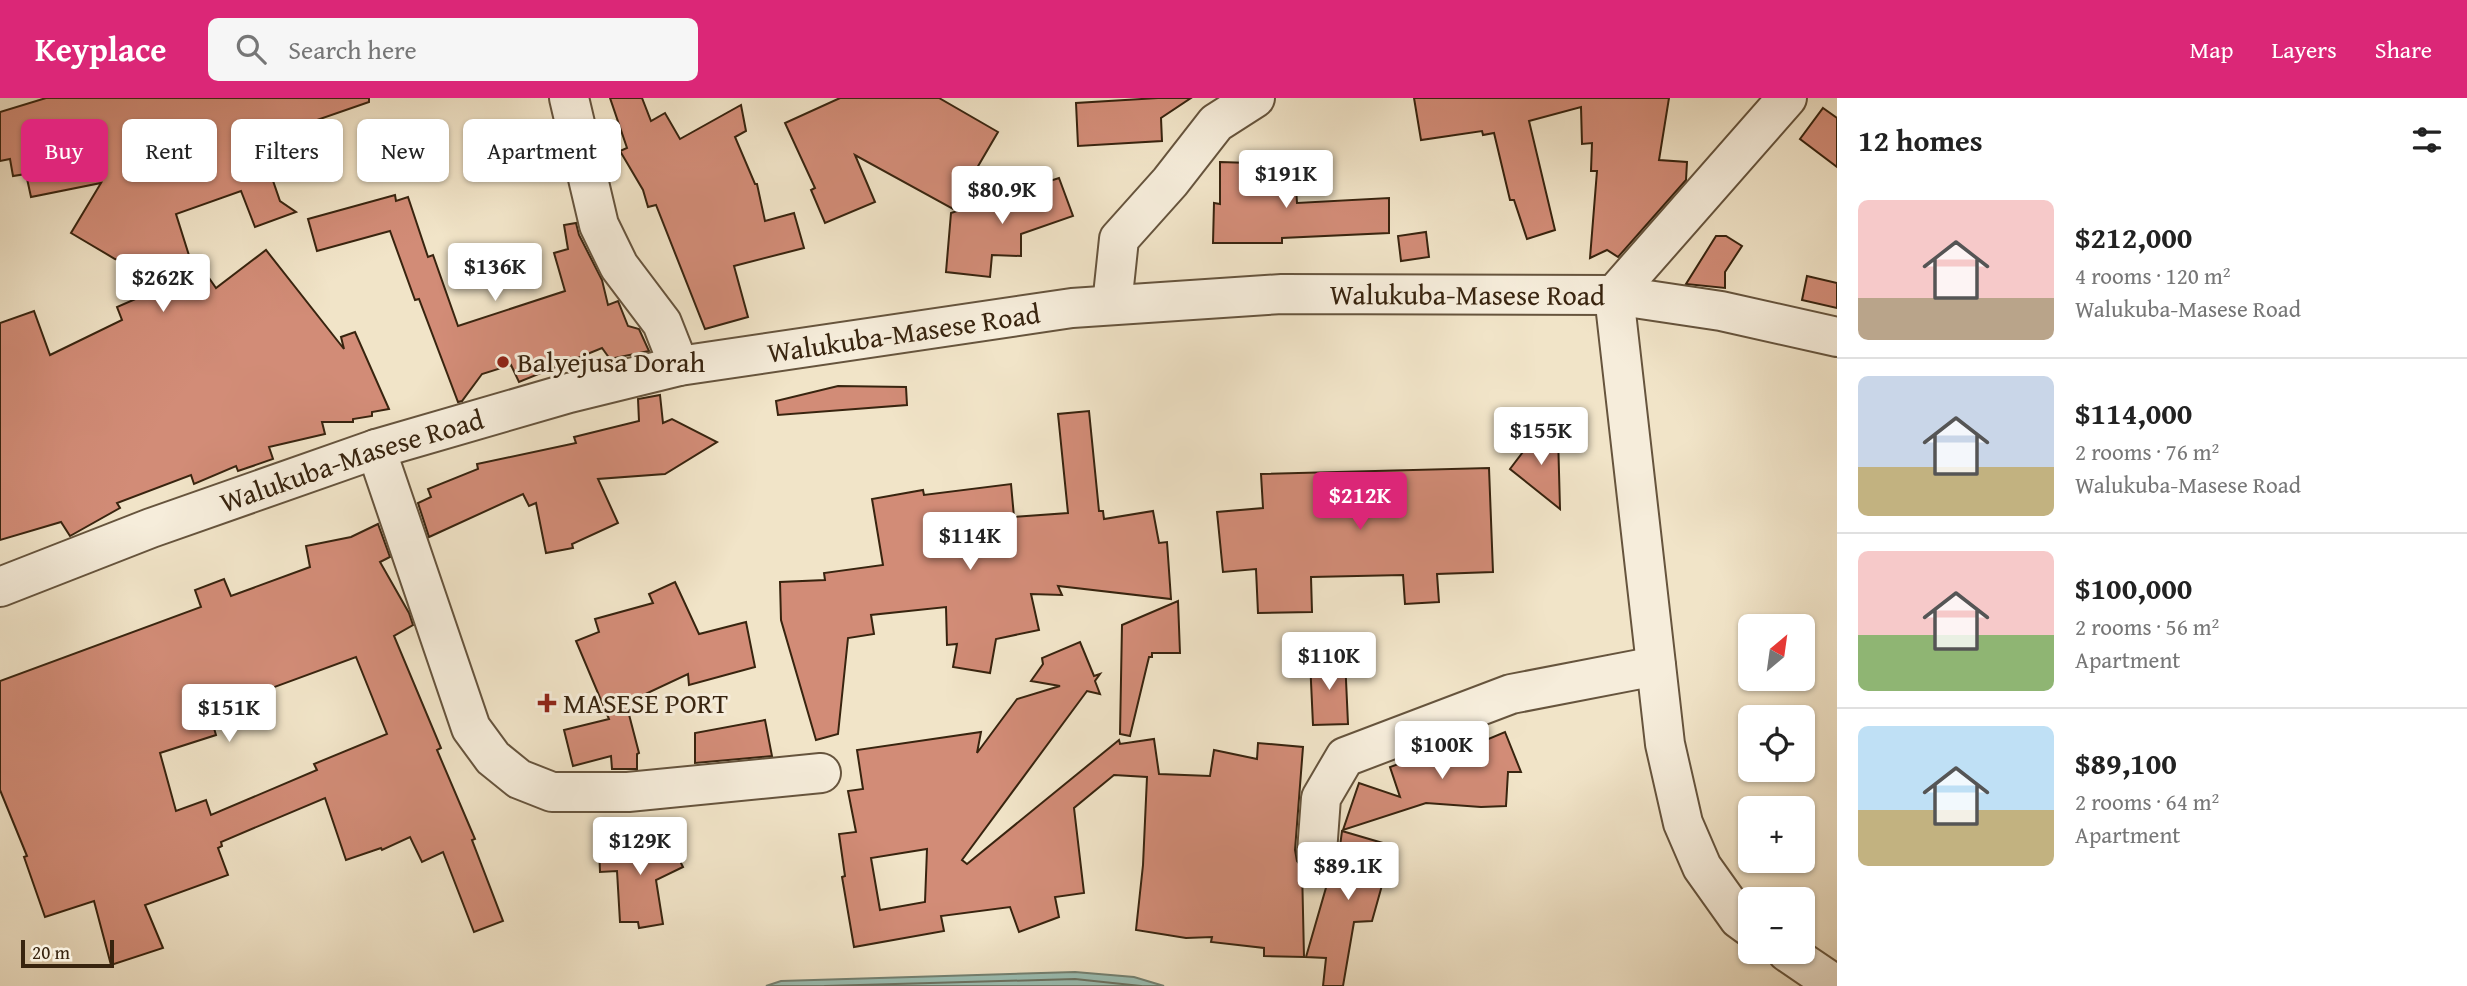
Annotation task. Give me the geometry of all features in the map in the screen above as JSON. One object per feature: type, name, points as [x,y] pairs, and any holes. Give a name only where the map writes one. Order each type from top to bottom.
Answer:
[{"type":"street","points":[[569,98],[599,225],[619,266],[662,323],[680,366]]},
{"type":"street","points":[[1112,305],[1119,239],[1170,182],[1216,123],[1255,98]]},
{"type":"street","points":[[1738,918],[1702,867],[1683,823],[1665,744],[1614,295],[1787,98]]},
{"type":"street","name":"Walukuba-Masese Road","points":[[0,587],[151,528],[376,449],[569,393],[680,366],[1072,308],[1282,293],[1614,295],[1721,311],[1837,337]]},
{"type":"street","points":[[376,449],[471,728],[493,758],[519,779],[552,792],[628,792],[821,773]]},
{"type":"street","points":[[1317,852],[1321,798],[1345,757],[1511,694],[1656,666]]},
{"type":"street","points":[[1805,964],[1837,986]]},
{"type":"water","points":[[1075,972],[1134,977],[1164,986],[766,986],[781,981]]},
{"type":"building","points":[[46,98],[369,98],[369,102],[320,119],[231,119],[231,182],[273,182],[280,201],[296,212],[255,227],[241,191],[176,214],[198,284],[209,278],[216,288],[266,250],[344,349],[341,337],[355,332],[389,409],[372,412],[372,416],[353,419],[353,422],[322,422],[325,434],[269,447],[273,459],[238,471],[236,466],[194,484],[191,475],[117,503],[120,508],[70,536],[61,522],[0,540],[0,323],[34,311],[50,355],[122,320],[117,307],[186,277],[115,259],[71,233],[101,183],[31,197],[28,182],[108,182],[108,119],[21,119],[21,175],[13,176],[10,159],[0,161],[0,112]]},
{"type":"building","points":[[610,98],[642,98],[651,121],[665,113],[680,139],[741,105],[746,131],[735,137],[757,184],[765,221],[794,213],[804,248],[734,266],[748,317],[705,329],[656,205],[648,207],[643,190],[621,153],[627,148],[621,130],[621,119],[617,119]]},
{"type":"building","points":[[840,98],[939,98],[998,132],[953,209],[855,155],[875,202],[825,223],[811,190],[815,188],[785,123]]},
{"type":"building","points":[[1191,98],[1161,118],[1162,141],[1078,146],[1076,103]]},
{"type":"building","points":[[1414,98],[1669,98],[1659,160],[1687,162],[1686,180],[1618,257],[1607,250],[1590,258],[1597,171],[1591,171],[1592,143],[1582,144],[1581,107],[1529,121],[1555,230],[1527,239],[1514,200],[1510,200],[1494,133],[1483,135],[1482,131],[1421,140]]},
{"type":"building","points":[[1823,108],[1837,118],[1837,167],[1800,139]]},
{"type":"building","points":[[1220,162],[1251,163],[1251,174],[1295,172],[1297,203],[1389,198],[1389,233],[1282,238],[1282,243],[1213,243],[1214,203],[1220,204]]},
{"type":"building","points":[[1059,178],[1073,216],[1021,234],[1021,256],[992,255],[990,277],[946,272],[951,213]]},
{"type":"building","points":[[395,195],[396,201],[408,197],[428,257],[433,255],[458,326],[565,291],[554,253],[568,249],[564,225],[576,223],[579,235],[602,280],[608,305],[618,301],[628,326],[639,329],[649,351],[610,359],[602,348],[519,382],[511,365],[482,374],[462,401],[458,402],[419,299],[415,300],[390,231],[317,251],[308,219]]},
{"type":"building","points":[[1426,232],[1429,257],[1401,261],[1398,236]]},
{"type":"building","points":[[1716,236],[1726,236],[1742,246],[1725,272],[1725,288],[1686,284]]},
{"type":"building","points":[[1807,276],[1837,283],[1837,308],[1802,300]]},
{"type":"building","points":[[838,386],[906,387],[907,405],[778,415],[776,401]]},
{"type":"building","points":[[660,395],[663,423],[672,419],[717,442],[665,474],[598,479],[618,523],[572,544],[573,548],[546,553],[536,503],[529,506],[523,494],[429,537],[418,503],[431,497],[428,489],[478,469],[477,464],[576,443],[574,437],[639,421],[638,399]]},
{"type":"building","points":[[1089,411],[1099,511],[1103,511],[1104,519],[1153,511],[1159,543],[1167,542],[1171,599],[1058,586],[1062,595],[1031,594],[1039,630],[996,639],[990,673],[953,667],[957,644],[947,645],[946,607],[871,615],[874,634],[848,638],[838,734],[816,740],[781,620],[780,582],[825,580],[824,573],[883,565],[872,499],[923,490],[924,495],[1011,484],[1014,517],[1068,513],[1058,414]]},
{"type":"building","points":[[1558,435],[1560,509],[1510,469],[1535,436]]},
{"type":"building","points":[[1489,468],[1493,572],[1437,574],[1439,602],[1405,604],[1403,575],[1311,577],[1312,612],[1258,613],[1256,569],[1223,572],[1217,512],[1263,508],[1261,474]]},
{"type":"building","points":[[378,524],[390,557],[380,562],[413,625],[394,636],[441,748],[437,750],[475,839],[472,840],[503,921],[474,932],[443,852],[422,862],[410,837],[382,850],[381,848],[346,860],[325,798],[221,842],[222,846],[218,848],[228,875],[145,905],[163,948],[111,965],[94,901],[45,917],[24,857],[27,856],[0,790],[0,681],[201,607],[195,590],[224,579],[231,596],[310,567],[306,546],[351,537]],"holes":[[[356,657],[387,734],[314,764],[317,770],[211,815],[206,800],[176,811],[160,753],[216,735],[209,711]]]},
{"type":"building","points":[[675,582],[699,634],[746,622],[755,667],[689,685],[688,674],[626,703],[639,753],[637,769],[612,769],[611,756],[573,766],[564,730],[609,719],[576,641],[599,632],[595,619],[653,603],[649,594]]},
{"type":"building","points":[[1178,601],[1180,653],[1152,653],[1152,657],[1149,657],[1130,736],[1120,734],[1122,625]]},
{"type":"building","points":[[1080,642],[1094,676],[1100,674],[1095,681],[1100,694],[1087,691],[962,860],[967,864],[1119,740],[1120,744],[1154,739],[1159,774],[1210,776],[1214,750],[1257,759],[1258,743],[1303,747],[1295,850],[1297,861],[1302,867],[1304,957],[1264,956],[1264,948],[1211,942],[1212,937],[1186,938],[1136,930],[1143,865],[1147,777],[1114,775],[1074,808],[1084,893],[1055,897],[1059,917],[1019,932],[1010,907],[941,916],[944,931],[854,947],[842,877],[845,876],[839,834],[856,832],[848,791],[863,789],[857,750],[981,732],[977,753],[1017,699],[1060,686],[1031,681],[1043,664],[1042,658]],"holes":[[[927,849],[925,902],[880,910],[871,858]]]},
{"type":"building","points":[[1345,658],[1348,724],[1313,725],[1310,660]]},
{"type":"building","points":[[765,720],[772,756],[695,763],[695,733]]},
{"type":"building","points":[[1505,732],[1521,772],[1508,772],[1506,806],[1426,803],[1343,830],[1359,783],[1400,797],[1390,767],[1452,745],[1455,753]]},
{"type":"building","points":[[1342,831],[1393,846],[1372,921],[1354,922],[1343,986],[1323,986],[1326,958],[1306,957],[1332,867],[1339,854]]},
{"type":"building","points":[[667,835],[683,867],[656,880],[663,924],[639,928],[638,922],[620,922],[617,871],[600,872],[599,845],[652,843]]},
{"type":"place","name":"Balyejusa Dorah","points":[[503,362]]},
{"type":"place","name":"MASESE PORT","points":[[547,703]]}]
